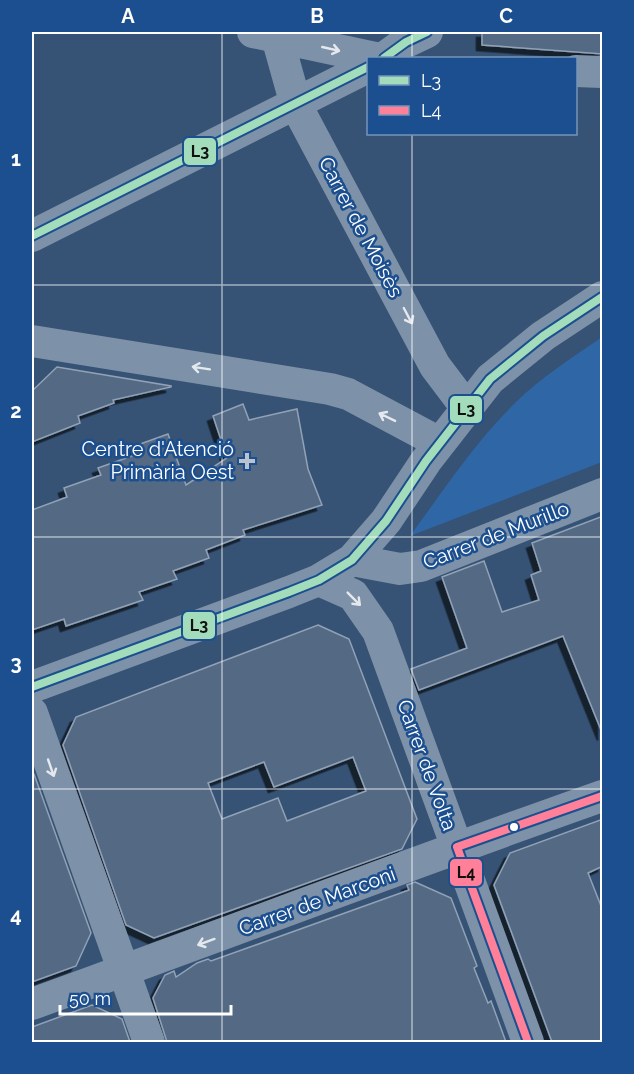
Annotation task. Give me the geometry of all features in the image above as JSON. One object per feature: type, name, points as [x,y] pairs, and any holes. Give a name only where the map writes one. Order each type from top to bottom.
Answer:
[{"type":"street","points":[[265,34],[370,57]]},
{"type":"street","name":"Carrer de Moisès","points":[[265,34],[296,105],[435,366],[466,407]]},
{"type":"street","points":[[32,236],[367,68]]},
{"type":"street","points":[[577,70],[603,72]]},
{"type":"street","points":[[32,687],[289,592],[319,580],[352,560],[386,521],[466,407],[490,379],[543,336],[603,297]]},
{"type":"street","points":[[32,340],[330,389],[348,394],[440,443]]},
{"type":"street","name":"Carrer de Murillo","points":[[352,560],[400,569],[421,566],[603,494]]},
{"type":"street","name":"Carrer de Volta","points":[[319,580],[353,595],[378,631],[528,1042]]},
{"type":"street","points":[[32,713],[148,1042]]},
{"type":"street","name":"Carrer de Marconi","points":[[32,1004],[123,973],[457,847],[603,796]]},
{"type":"shaded area","points":[[602,337],[602,462],[410,536],[460,467],[500,418],[535,385]]},
{"type":"building","points":[[482,32],[603,32],[603,54],[482,45]]},
{"type":"building","points":[[57,367],[171,387],[113,400],[114,403],[78,416],[80,423],[32,442],[32,391]]},
{"type":"building","points":[[243,404],[249,420],[297,409],[308,469],[322,505],[243,530],[245,535],[206,550],[209,558],[173,571],[177,579],[139,592],[143,600],[66,626],[64,619],[32,630],[32,510],[67,497],[64,488],[101,475],[98,468],[135,455],[132,447],[168,434],[186,485],[227,458],[213,416]]},
{"type":"building","points":[[603,516],[603,735],[563,636],[419,690],[411,669],[467,648],[442,577],[484,561],[502,612],[539,600],[531,575],[541,571],[532,543]]},
{"type":"building","points":[[318,625],[349,639],[417,819],[402,849],[154,938],[126,925],[63,745],[76,717]],"holes":[[[353,757],[366,791],[287,821],[278,798],[222,819],[208,783],[264,762],[274,787]]]},
{"type":"building","points":[[32,774],[34,774],[91,933],[76,966],[32,982]]},
{"type":"building","points":[[603,819],[603,866],[588,873],[603,911],[603,1042],[552,1042],[494,885],[510,853]]},
{"type":"building","points":[[415,882],[451,898],[477,966],[474,968],[488,1003],[491,1001],[506,1042],[167,1042],[153,998],[165,975],[174,971],[176,977],[197,963],[208,959],[211,961],[409,890],[407,885]]},
{"type":"building","points":[[92,1005],[122,1019],[130,1042],[32,1042],[32,1027]]},
{"type":"transit line","name":"L3","points":[[385,57],[406,42],[427,32]]},
{"type":"transit line","name":"L3","points":[[32,236],[367,68]]},
{"type":"transit line","name":"L3","points":[[32,687],[289,592],[319,580],[352,560],[386,521],[426,461],[490,379],[543,336],[602,297]]},
{"type":"transit line","name":"L4","points":[[528,1042],[457,847],[602,796]]},
{"type":"place","name":"Centre d'Atenció Primària Oest","points":[[247,461]]}]
